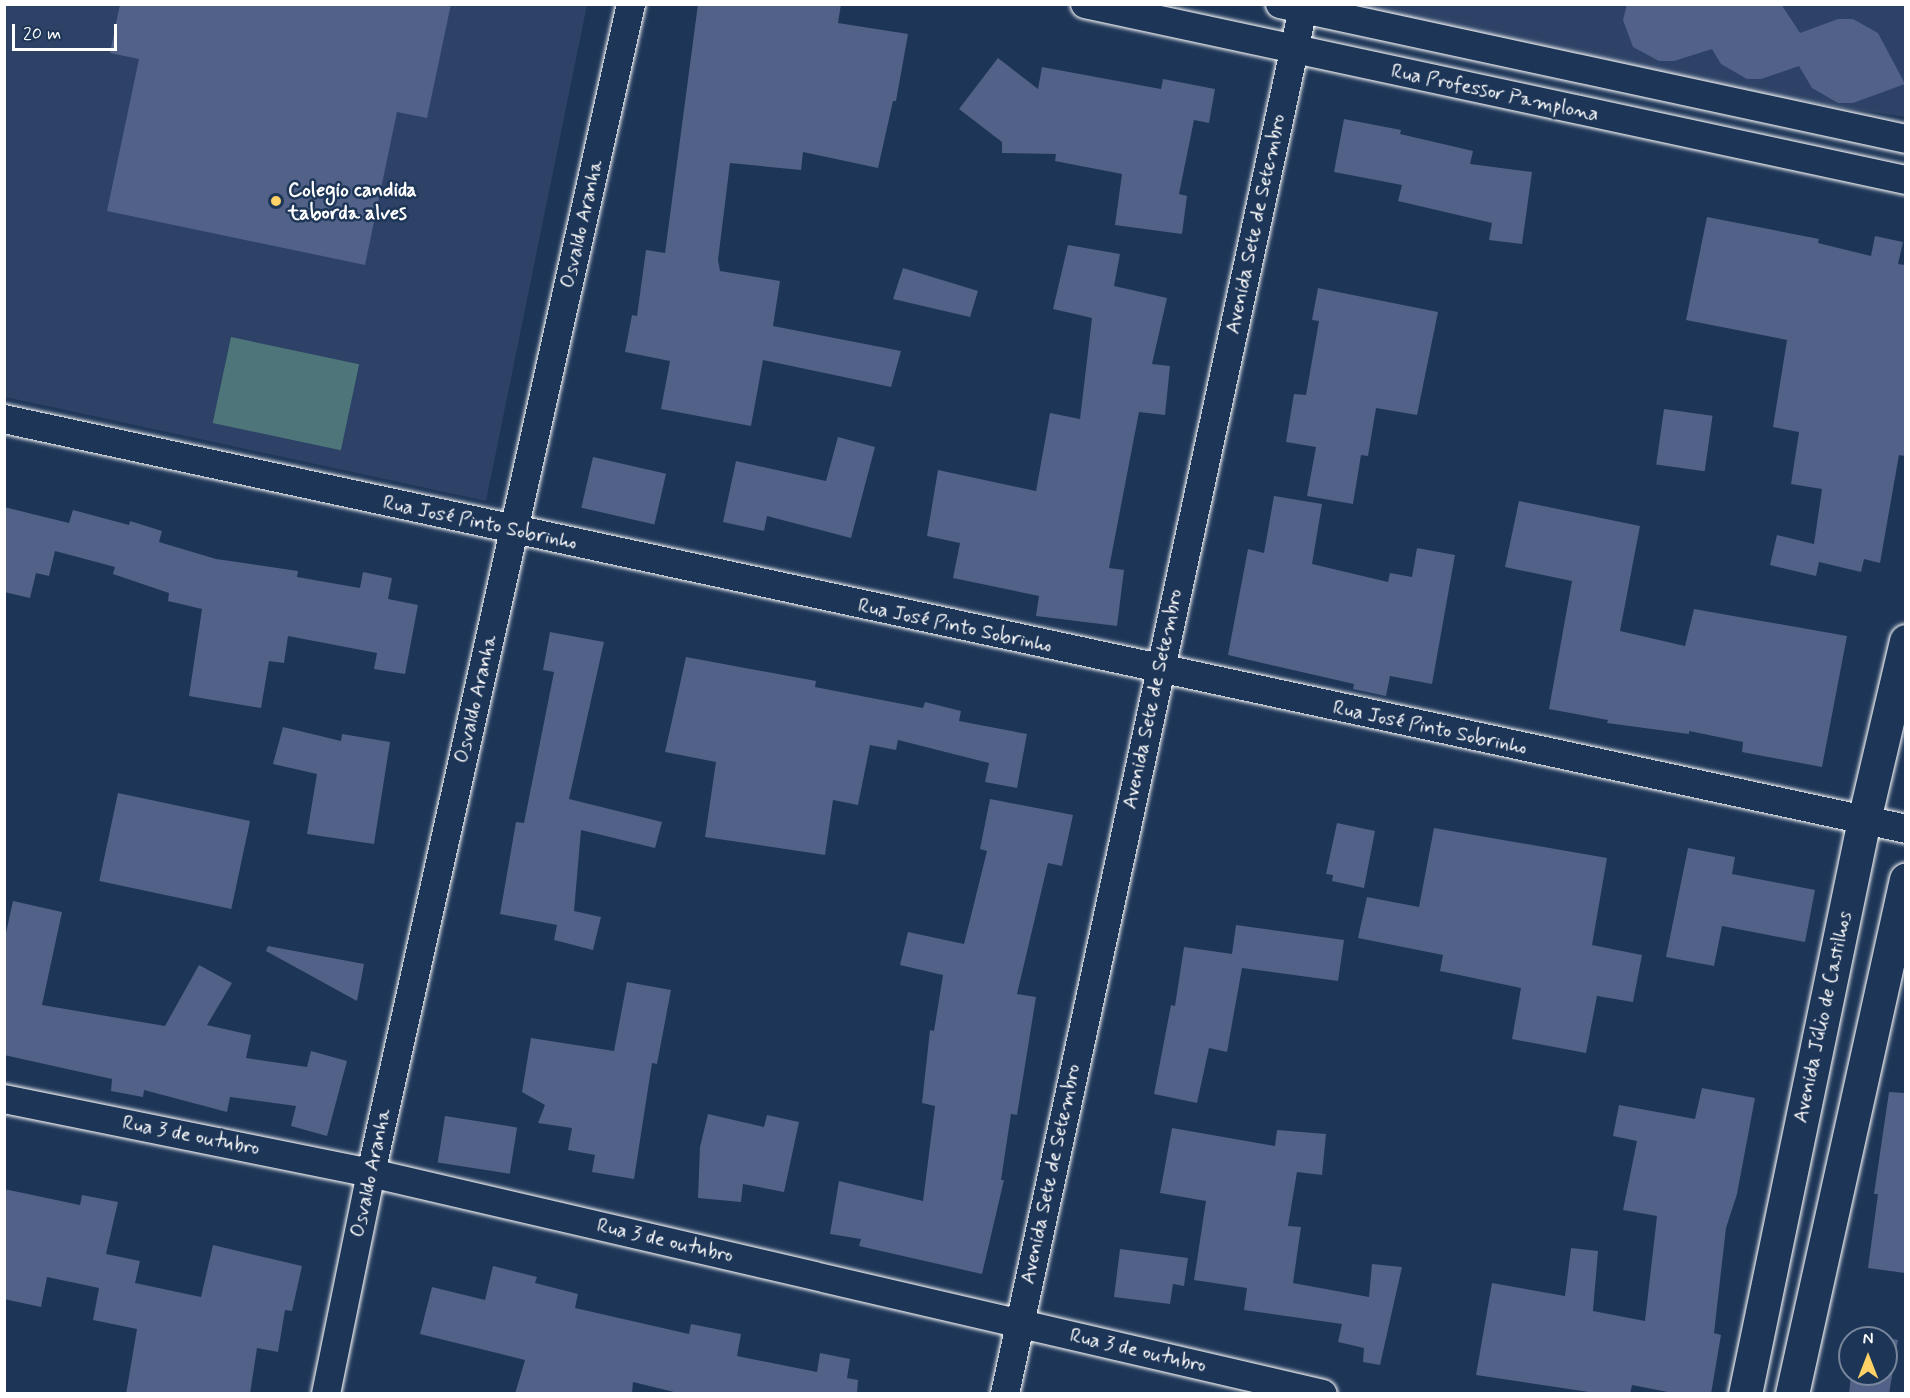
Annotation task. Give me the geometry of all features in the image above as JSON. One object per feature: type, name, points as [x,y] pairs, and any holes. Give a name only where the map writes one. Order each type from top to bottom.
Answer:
[{"type":"street","name":"Osvaldo Aranha","points":[[326,1394],[371,1173],[631,4]]},
{"type":"street","name":"Rua Professor Pamplona","points":[[1085,4],[1905,180]]},
{"type":"street","name":"Rua Professor Pamplona","points":[[1295,6],[1648,85],[1905,139]]},
{"type":"street","name":"Avenida Sete de Setembro","points":[[1005,1394],[1158,671],[1293,50],[1295,6]]},
{"type":"street","points":[[1640,124],[1648,85]]},
{"type":"street","name":"Rua José Pinto Sobrinho","points":[[4,419],[1158,671],[1905,829]]},
{"type":"street","name":"Avenida Júlio de Castilhos","points":[[1745,1394],[1864,820],[1905,641]]},
{"type":"street","points":[[1792,1394],[1905,879]]},
{"type":"street","name":"Rua 3 de outubro","points":[[4,1099],[371,1173],[1323,1394]]},
{"type":"street","points":[[1794,1158],[1842,1169]]},
{"type":"shaded area","name":"Colegio candida taborda alves","points":[[5,5],[587,5],[486,501],[5,397]]},
{"type":"shaded area","points":[[1342,5],[1905,5],[1905,117],[1651,78]]},
{"type":"green space","points":[[231,337],[359,364],[341,450],[213,423]]},
{"type":"building","points":[[120,4],[451,4],[427,118],[397,112],[365,265],[107,211],[139,59],[110,53]]},
{"type":"building","points":[[698,4],[841,4],[838,23],[908,34],[896,101],[893,101],[878,168],[803,152],[801,170],[730,163],[718,260],[720,271],[780,281],[773,326],[901,351],[891,387],[763,360],[751,426],[661,409],[670,361],[625,352],[632,315],[637,316],[646,250],[665,253]]},
{"type":"building","points":[[1627,4],[1781,4],[1800,33],[1838,19],[1853,19],[1878,33],[1905,84],[1853,103],[1838,103],[1812,88],[1799,66],[1761,79],[1747,79],[1721,64],[1712,49],[1674,61],[1659,61],[1633,47],[1623,20]]},
{"type":"building","points":[[998,58],[1038,89],[1042,67],[1161,89],[1163,79],[1215,89],[1209,123],[1194,120],[1179,194],[1187,196],[1182,234],[1115,225],[1122,174],[1055,161],[1056,154],[1002,153],[1002,142],[959,109]]},
{"type":"building","points":[[1344,119],[1401,130],[1400,134],[1473,151],[1470,164],[1532,172],[1522,244],[1489,240],[1492,223],[1398,201],[1402,185],[1334,172]]},
{"type":"building","points":[[1707,217],[1819,239],[1818,243],[1871,256],[1875,236],[1903,242],[1898,264],[1905,265],[1905,456],[1899,455],[1880,563],[1864,559],[1861,572],[1819,562],[1816,576],[1770,565],[1777,535],[1814,544],[1822,489],[1791,484],[1799,432],[1773,427],[1787,340],[1686,320]]},
{"type":"building","points":[[1068,245],[1120,254],[1114,286],[1167,298],[1152,364],[1170,366],[1165,415],[1139,412],[1109,568],[1124,570],[1117,626],[1036,616],[1039,596],[953,578],[960,543],[927,536],[938,470],[1036,491],[1050,413],[1080,419],[1092,318],[1053,309]]},
{"type":"building","points":[[903,268],[978,291],[970,317],[893,299]]},
{"type":"building","points":[[1318,288],[1438,312],[1417,415],[1376,408],[1368,456],[1361,455],[1353,504],[1307,496],[1316,447],[1286,442],[1294,394],[1306,395],[1319,321],[1312,320]]},
{"type":"building","points":[[1664,409],[1713,416],[1705,471],[1656,464]]},
{"type":"building","points":[[838,437],[875,447],[851,538],[767,516],[764,531],[723,522],[736,461],[826,481]]},
{"type":"building","points":[[593,457],[666,474],[654,525],[581,508]]},
{"type":"building","points":[[1274,496],[1322,504],[1312,564],[1388,582],[1390,573],[1412,577],[1417,548],[1455,555],[1432,684],[1390,676],[1386,696],[1353,689],[1354,684],[1228,655],[1248,549],[1264,553]]},
{"type":"building","points":[[1519,501],[1640,526],[1620,631],[1685,646],[1694,609],[1847,636],[1822,767],[1742,752],[1743,742],[1689,731],[1689,734],[1607,723],[1608,720],[1549,709],[1572,581],[1505,567]]},
{"type":"building","points":[[4,507],[69,523],[73,510],[129,525],[130,521],[162,531],[159,542],[216,559],[298,571],[297,577],[360,588],[363,572],[392,578],[388,599],[418,605],[405,674],[374,669],[377,653],[288,636],[284,663],[269,661],[261,708],[189,696],[202,609],[168,601],[169,593],[113,574],[115,567],[55,551],[49,576],[36,573],[30,598],[4,592]]},
{"type":"building","points":[[550,632],[604,642],[569,799],[662,822],[655,848],[581,830],[574,911],[601,917],[593,950],[554,940],[557,925],[500,914],[516,822],[524,823],[554,672],[543,670]]},
{"type":"building","points":[[686,657],[816,681],[815,687],[923,708],[925,702],[961,711],[959,721],[1027,734],[1017,788],[985,782],[989,763],[898,740],[896,750],[870,745],[858,805],[833,800],[825,855],[705,837],[716,762],[665,752]]},
{"type":"building","points":[[283,727],[341,741],[342,734],[390,742],[374,844],[307,834],[317,774],[273,764]]},
{"type":"building","points":[[118,793],[250,821],[231,909],[99,881]]},
{"type":"building","points":[[990,799],[1073,815],[1062,866],[1048,863],[1017,994],[1036,997],[1017,1115],[1011,1114],[1001,1180],[1004,1180],[982,1274],[859,1246],[861,1239],[830,1234],[839,1181],[923,1201],[935,1106],[922,1103],[930,1030],[934,1031],[943,975],[900,965],[908,932],[964,944],[987,851],[980,849]]},
{"type":"building","points":[[1337,823],[1375,831],[1364,888],[1332,881],[1333,875],[1326,874]]},
{"type":"building","points":[[1434,828],[1607,858],[1592,945],[1642,955],[1633,1002],[1597,996],[1586,1053],[1512,1039],[1521,988],[1440,971],[1443,955],[1358,938],[1367,897],[1419,907]]},
{"type":"building","points":[[1688,848],[1735,857],[1732,874],[1815,890],[1805,942],[1722,926],[1714,966],[1666,957]]},
{"type":"building","points":[[13,901],[62,912],[42,1005],[165,1026],[199,965],[232,983],[207,1025],[251,1035],[246,1058],[307,1067],[311,1051],[347,1061],[327,1136],[291,1126],[296,1106],[230,1097],[227,1112],[144,1090],[143,1097],[111,1091],[112,1079],[4,1055],[4,942]]},
{"type":"building","points":[[1236,925],[1344,940],[1338,981],[1242,968],[1227,1052],[1209,1048],[1197,1103],[1154,1094],[1171,1005],[1175,1006],[1184,947],[1232,954]]},
{"type":"building","points":[[268,946],[364,964],[357,1001],[266,951]]},
{"type":"building","points":[[627,982],[671,990],[657,1064],[652,1063],[634,1179],[592,1172],[595,1155],[568,1150],[572,1128],[538,1123],[545,1105],[522,1092],[531,1038],[614,1051]]},
{"type":"building","points":[[1702,1088],[1755,1098],[1737,1194],[1726,1228],[1714,1333],[1721,1335],[1711,1394],[1678,1394],[1632,1385],[1630,1394],[1602,1394],[1476,1375],[1492,1283],[1565,1296],[1571,1248],[1598,1251],[1593,1311],[1645,1321],[1657,1216],[1623,1210],[1637,1141],[1613,1136],[1619,1105],[1695,1119]]},
{"type":"building","points":[[1889,1092],[1905,1093],[1905,1273],[1868,1268],[1878,1194],[1874,1194]]},
{"type":"building","points":[[708,1114],[764,1127],[767,1115],[799,1122],[784,1192],[743,1184],[741,1202],[698,1198],[700,1147]]},
{"type":"building","points":[[445,1116],[517,1127],[510,1174],[438,1162]]},
{"type":"building","points":[[1172,1128],[1275,1146],[1277,1130],[1326,1134],[1322,1175],[1297,1172],[1288,1226],[1301,1227],[1293,1283],[1369,1297],[1372,1264],[1402,1267],[1380,1365],[1363,1362],[1364,1348],[1338,1342],[1342,1324],[1244,1310],[1247,1288],[1194,1280],[1206,1201],[1160,1193]]},
{"type":"building","points":[[4,1189],[80,1205],[82,1195],[118,1202],[106,1254],[140,1261],[135,1283],[201,1297],[213,1245],[302,1266],[292,1311],[285,1310],[278,1352],[257,1348],[250,1394],[126,1394],[137,1329],[93,1320],[99,1288],[47,1277],[41,1307],[4,1299]]},
{"type":"building","points":[[1120,1249],[1188,1258],[1184,1286],[1173,1284],[1170,1304],[1114,1297]]},
{"type":"building","points":[[493,1266],[537,1277],[535,1283],[578,1294],[575,1308],[689,1334],[691,1324],[741,1334],[737,1356],[817,1372],[820,1353],[850,1359],[847,1378],[858,1380],[857,1394],[682,1394],[633,1382],[632,1394],[515,1394],[525,1360],[420,1334],[432,1287],[485,1300]]},
{"type":"building","points":[[1850,1386],[1890,1386],[1889,1394],[1849,1394]]},
{"type":"place","name":"Colegio candida taborda alves","points":[[276,201]]}]
